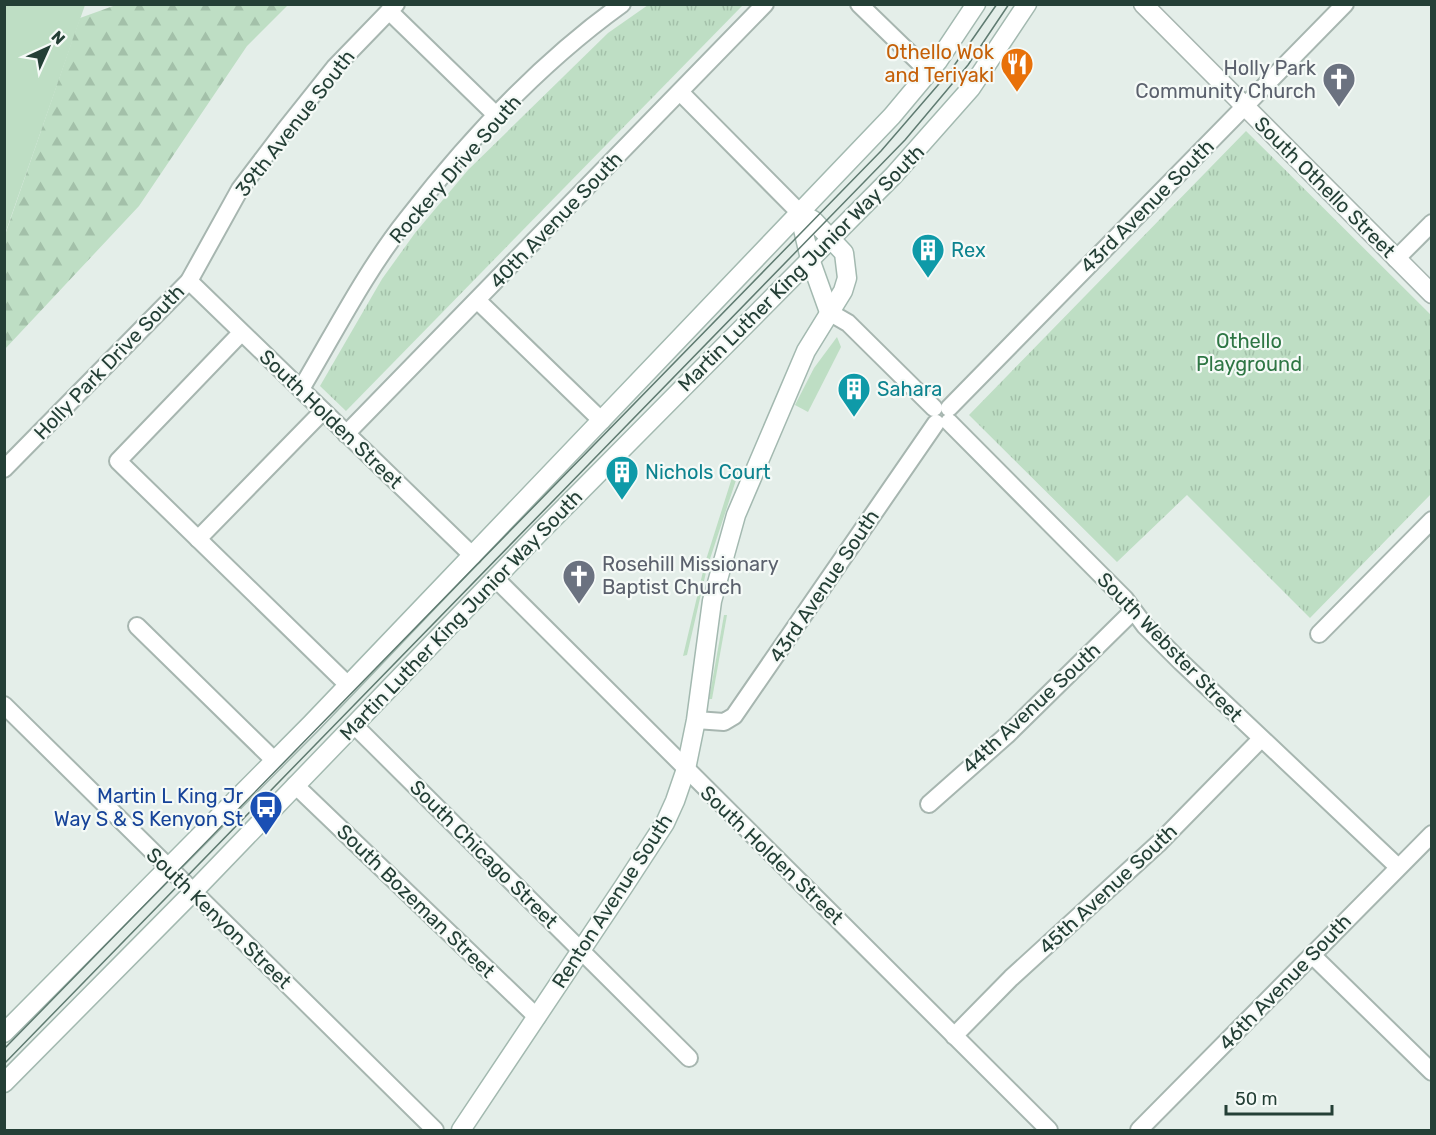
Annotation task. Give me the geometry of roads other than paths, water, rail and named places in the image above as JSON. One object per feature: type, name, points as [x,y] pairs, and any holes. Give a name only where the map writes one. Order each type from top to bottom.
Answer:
[{"type":"main road","name":"Martin Luther King Junior Way South","points":[[4,1033],[275,761],[602,422],[892,116],[929,72],[976,4]]},
{"type":"main road","name":"Martin Luther King Junior Way South","points":[[4,1083],[355,726],[958,105],[996,54],[1027,4]]},
{"type":"main road","name":"South Othello Street","points":[[1143,4],[1431,294]]},
{"type":"main road","name":"Renton Avenue South","points":[[460,1131],[665,823],[686,769],[696,720],[712,601],[736,515],[797,372],[829,312],[843,291],[848,268],[844,253],[831,238],[813,220],[799,212]]},
{"type":"main road","points":[[799,212],[810,259],[829,312]]},
{"type":"street","name":"Rockery Drive South","points":[[301,389],[358,291],[406,220],[496,115],[597,23],[622,4]]},
{"type":"street","name":"40th Avenue South","points":[[346,434],[765,4]]},
{"type":"street","points":[[859,4],[929,72]]},
{"type":"street","name":"43rd Avenue South","points":[[696,720],[724,722],[734,716],[942,415],[1345,4]]},
{"type":"street","points":[[393,8],[496,115]]},
{"type":"street","name":"39th Avenue South","points":[[189,281],[240,189],[335,67],[393,8]]},
{"type":"street","points":[[680,92],[799,212]]},
{"type":"street","points":[[1396,259],[1431,223]]},
{"type":"street","name":"South Holden Street","points":[[189,281],[473,556]]},
{"type":"street","name":"Holly Park Drive South","points":[[4,469],[189,281]]},
{"type":"street","points":[[478,301],[602,422]]},
{"type":"street","name":"South Webster Street","points":[[829,312],[848,323],[942,415],[1099,573],[1145,626],[1260,740],[1398,867]]},
{"type":"street","points":[[241,333],[118,461],[348,685]]},
{"type":"street","points":[[198,539],[323,411]]},
{"type":"street","points":[[1319,633],[1431,520]]},
{"type":"street","name":"South Holden Street","points":[[496,579],[818,897],[1049,1131]]},
{"type":"street","name":"44th Avenue South","points":[[929,804],[1007,735],[1133,611]]},
{"type":"street","points":[[137,626],[275,761]]},
{"type":"street","name":"South Kenyon Street","points":[[4,705],[435,1131]]},
{"type":"street","name":"South Chicago Street","points":[[355,726],[688,1059]]},
{"type":"street","name":"45th Avenue South","points":[[954,1036],[1011,978],[1160,842],[1260,740]]},
{"type":"street","name":"South Bozeman Street","points":[[296,785],[537,1017]]},
{"type":"street","name":"46th Avenue South","points":[[1140,1130],[1431,834]]},
{"type":"street","points":[[1312,955],[1431,1072]]},
{"type":"tram line","points":[[4,1049],[881,151],[951,70],[997,4]]},
{"type":"tram line","points":[[4,1064],[905,140],[968,65],[1009,4]]},
{"type":"place","name":"Othello Wok and Teriyaki","points":[[1017,93]]},
{"type":"place","name":"Holly Park Community Church","points":[[1339,108]]},
{"type":"place","name":"Rex","points":[[928,279]]},
{"type":"place","name":"Sahara","points":[[854,418]]},
{"type":"place","name":"Nichols Court","points":[[622,501]]},
{"type":"place","name":"Rosehill Missionary Baptist Church","points":[[579,605]]},
{"type":"place","name":"Martin L King Jr Way S & S Kenyon St","points":[[266,836]]},
{"type":"park label","name":"Othello Playground","points":[[1249,352]]}]
